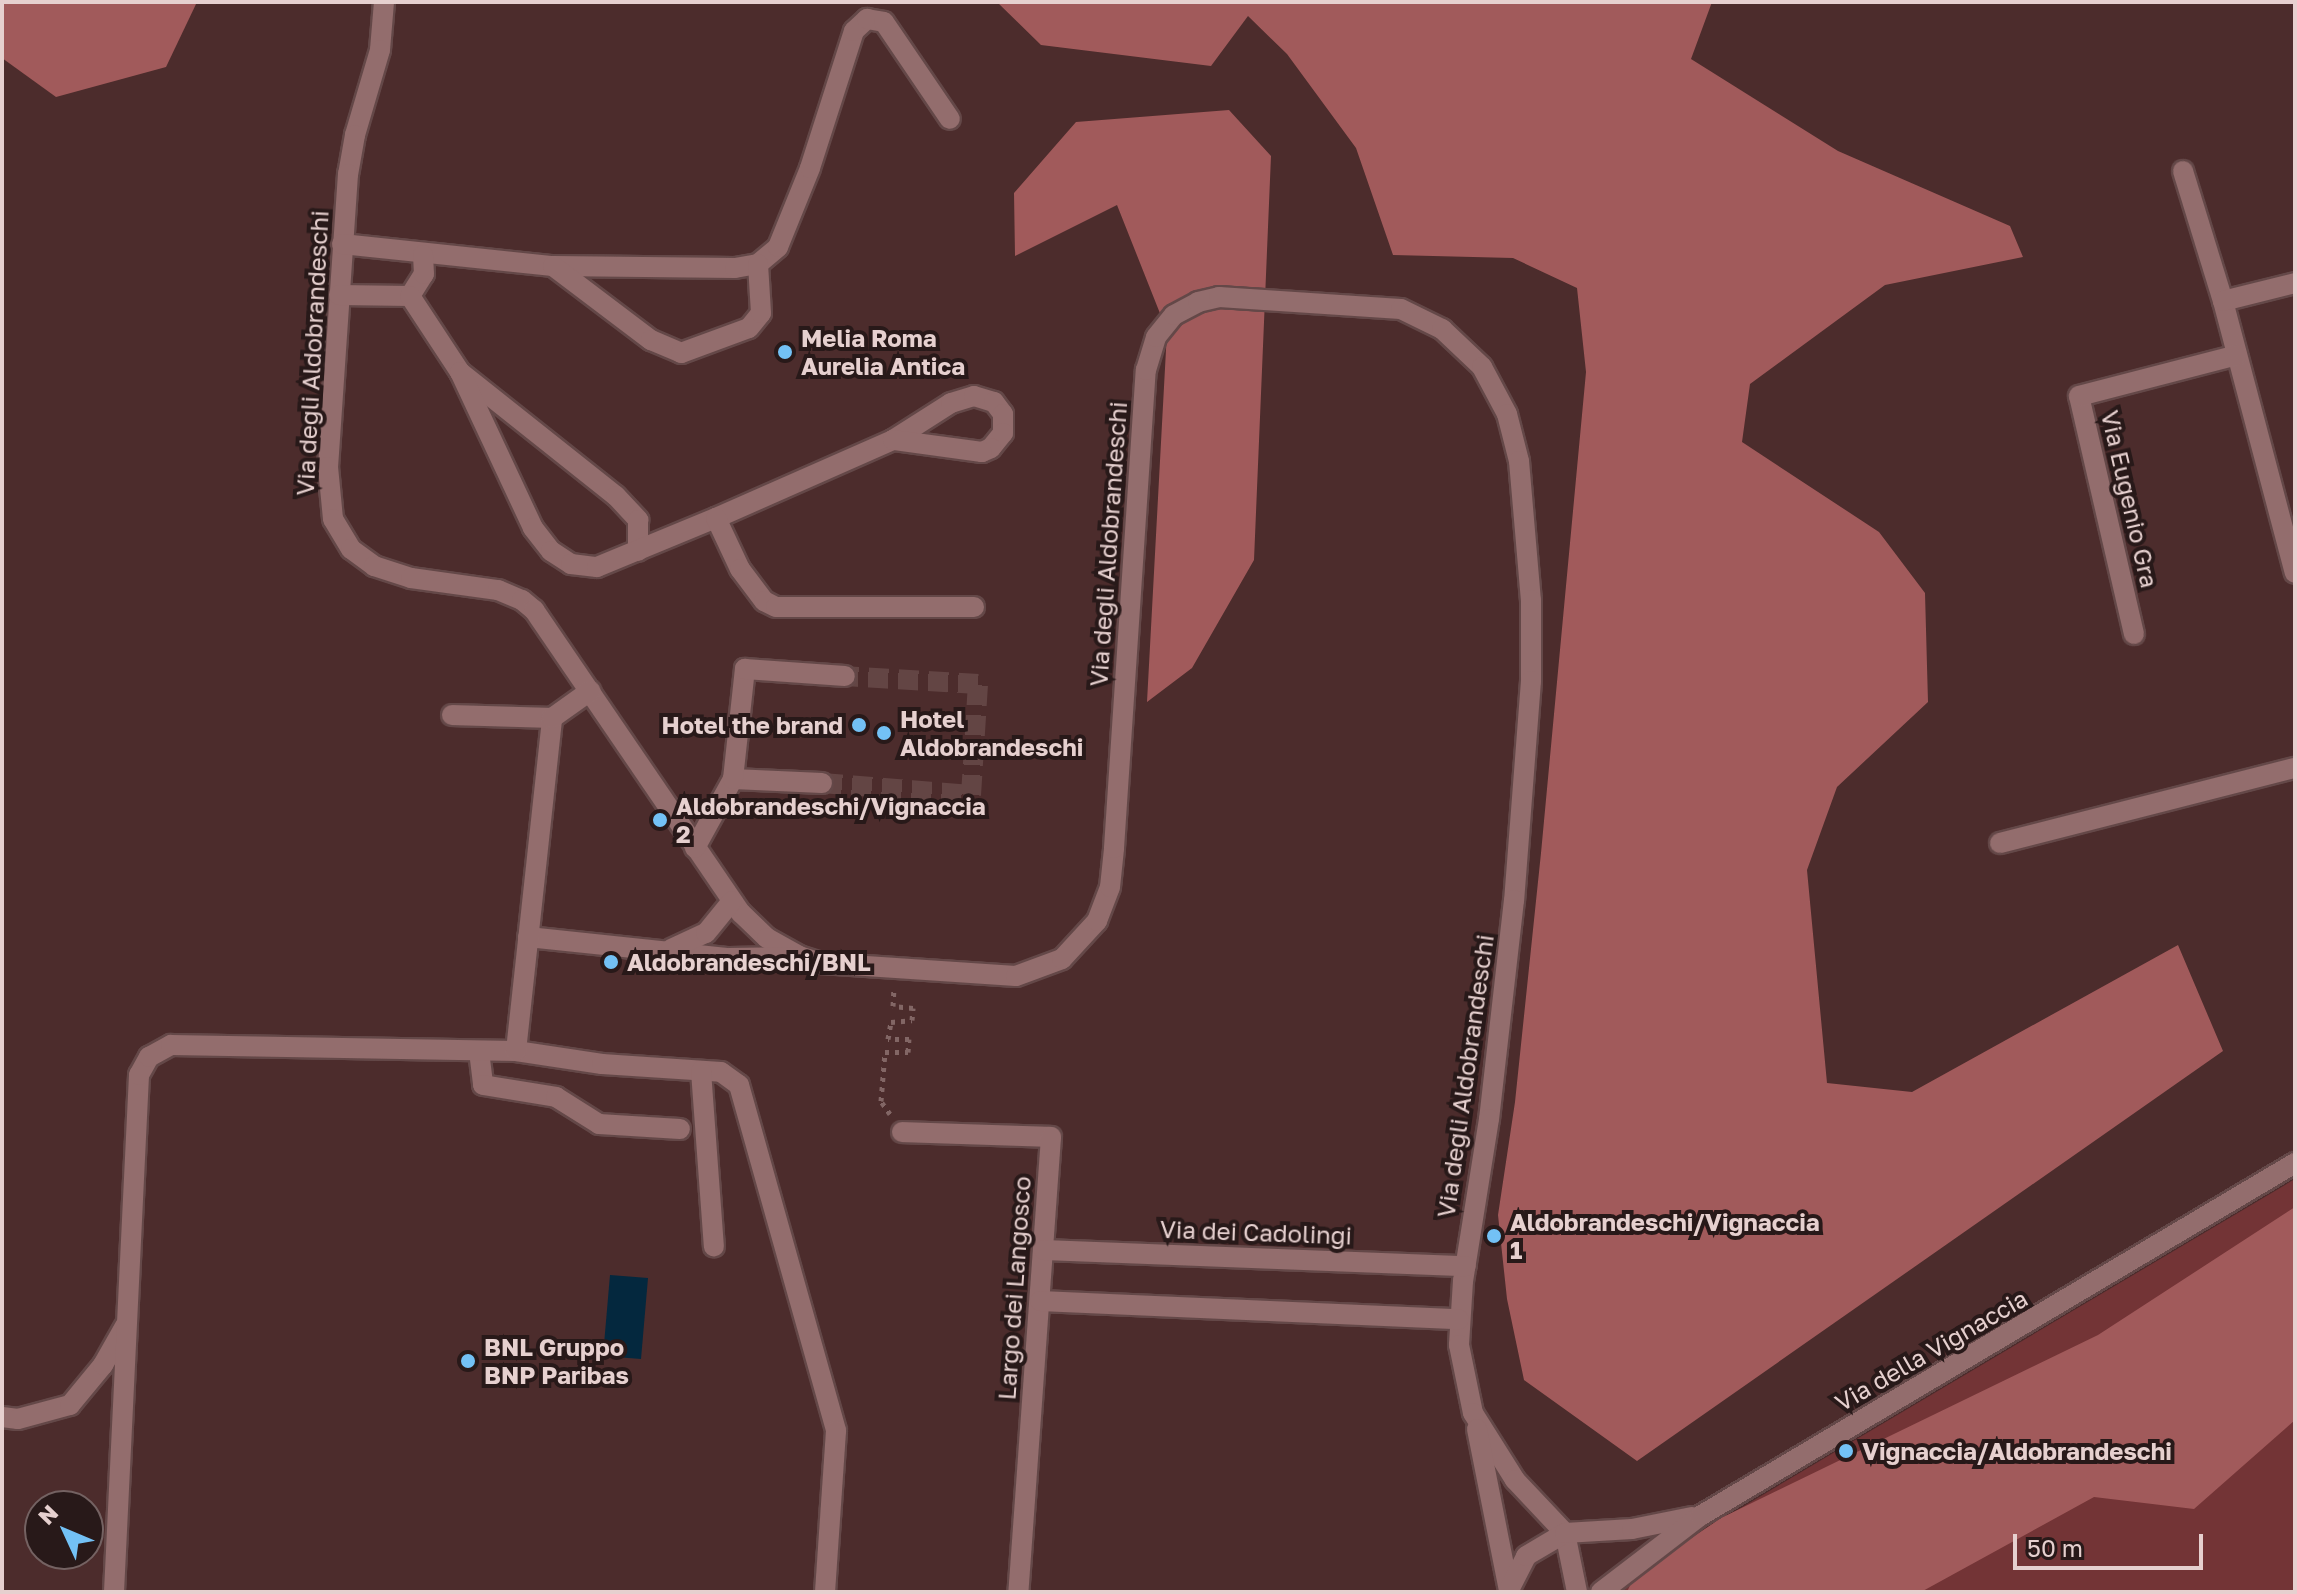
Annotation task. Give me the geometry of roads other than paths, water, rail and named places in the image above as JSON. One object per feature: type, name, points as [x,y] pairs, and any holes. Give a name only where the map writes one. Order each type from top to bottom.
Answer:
[{"type":"street","name":"Via degli Aldobrandeschi","points":[[384,2],[377,64],[351,153],[342,244],[328,467],[329,504],[338,531],[351,549],[385,570],[411,578],[498,590],[522,600],[544,623],[732,901],[759,931],[799,956],[821,963],[1002,976],[1032,972],[1054,963],[1076,947],[1104,907],[1114,848],[1146,370],[1152,344],[1162,327],[1185,307],[1219,297],[1401,309],[1432,323],[1457,340],[1482,367],[1507,414],[1521,477],[1531,614],[1531,681],[1514,900],[1489,1119],[1459,1319],[1460,1362],[1473,1413],[1515,1480],[1565,1533]]},
{"type":"street","points":[[342,244],[423,255],[553,266],[735,268],[758,264],[778,247],[810,168],[854,31],[862,22],[873,18],[884,22],[950,119]]},
{"type":"street","points":[[2183,171],[2223,301],[2295,573]]},
{"type":"street","points":[[410,296],[424,274],[423,255]]},
{"type":"street","points":[[553,266],[651,340],[681,353],[749,328],[761,313],[758,264]]},
{"type":"street","points":[[2223,301],[2295,283]]},
{"type":"street","points":[[339,295],[410,296]]},
{"type":"street","points":[[410,296],[460,372],[533,528],[551,551],[571,564],[597,567],[716,518],[893,440],[951,403],[974,396],[994,402],[1003,414],[1005,424],[998,442],[982,452],[893,440]]},
{"type":"street","name":"Via Eugenio Gra","points":[[2134,634],[2079,396],[2237,355]]},
{"type":"street","points":[[460,372],[616,496],[638,520],[638,551]]},
{"type":"street","points":[[716,518],[746,579],[764,601],[776,607],[974,607]]},
{"type":"street","points":[[695,848],[733,779],[745,669],[845,676]]},
{"type":"street","points":[[452,715],[552,718],[590,691]]},
{"type":"street","points":[[516,1051],[552,718]]},
{"type":"street","points":[[2000,843],[2295,768]]},
{"type":"street","points":[[733,779],[822,783]]},
{"type":"street","points":[[670,950],[706,933],[732,901]]},
{"type":"street","points":[[528,937],[729,958],[799,956]]},
{"type":"street","points":[[114,1592],[139,1075],[149,1057],[171,1045],[516,1051],[602,1064],[721,1072],[739,1085],[836,1431],[825,1592]]},
{"type":"street","points":[[479,1051],[483,1085],[556,1097],[599,1124],[680,1129]]},
{"type":"street","points":[[701,1071],[714,1247]]},
{"type":"street","name":"Largo dei Langosco","points":[[902,1132],[1051,1137],[1018,1592]]},
{"type":"street","name":"Via della Vignaccia","points":[[1601,1592],[1700,1516],[2295,1163]]},
{"type":"street","name":"Via dei Cadolingi","points":[[1044,1250],[1466,1266]]},
{"type":"street","points":[[1040,1301],[1459,1319]]},
{"type":"street","points":[[2,1417],[18,1419],[70,1405],[103,1365],[127,1322]]},
{"type":"street","points":[[1473,1413],[1509,1591]]},
{"type":"street","points":[[1509,1591],[1526,1556],[1565,1533],[1632,1529],[1700,1516]]},
{"type":"street","points":[[1565,1533],[1577,1592]]},
{"type":"water","points":[[610,1275],[648,1278],[641,1359],[603,1356]]},
{"type":"tunnel","points":[[822,783],[971,795],[978,684],[845,676]]},
{"type":"place","name":"Melia Roma Aurelia Antica","points":[[785,352]]},
{"type":"place","name":"Hotel the brand","points":[[859,725]]},
{"type":"place","name":"Hotel Aldobrandeschi","points":[[884,733]]},
{"type":"place","name":"Aldobrandeschi/Vignaccia 2","points":[[660,820]]},
{"type":"place","name":"Aldobrandeschi/BNL","points":[[611,962]]},
{"type":"place","name":"Aldobrandeschi/Vignaccia 1","points":[[1494,1236]]},
{"type":"place","name":"BNL Gruppo BNP Paribas","points":[[468,1361]]},
{"type":"place","name":"Vignaccia/Aldobrandeschi","points":[[1846,1451]]}]
